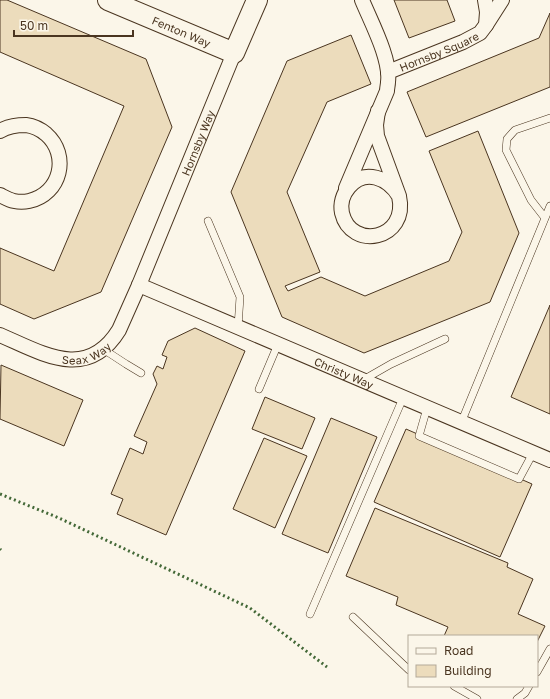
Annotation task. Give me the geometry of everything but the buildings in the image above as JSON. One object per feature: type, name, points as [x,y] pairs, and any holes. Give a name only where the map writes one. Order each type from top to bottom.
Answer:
[{"type":"street","name":"Fenton Way","points":[[108,0],[234,53]]},
{"type":"street","name":"Hornsby Way","points":[[139,285],[257,0]]},
{"type":"street","name":"Hornsby Square","points":[[362,0],[382,47],[386,60],[389,82],[387,91],[378,111],[342,198],[341,211],[348,226],[361,235],[370,236],[379,236],[394,226],[398,220],[401,204],[377,136],[376,125],[378,111]]},
{"type":"street","name":"Hornsby Square","points":[[485,0],[486,25]]},
{"type":"street","name":"Hornsby Square","points":[[388,72],[463,42],[480,33],[502,0]]},
{"type":"street","points":[[0,131],[17,125],[31,126],[41,130],[55,144],[60,157],[60,166],[57,179],[47,192],[36,200],[22,202],[12,201],[0,195]]},
{"type":"street","points":[[345,192],[355,181],[361,178],[375,177],[389,184],[399,196]]},
{"type":"street","name":"Christy Way","points":[[139,285],[550,460]]},
{"type":"street","name":"Seax Way","points":[[0,335],[50,356],[68,360],[86,358],[95,354],[109,344],[119,330],[139,285]]},
{"type":"lane","points":[[545,218],[531,200],[506,150],[508,139],[515,130],[550,118]]},
{"type":"lane","points":[[461,423],[550,206]]},
{"type":"lane","points":[[208,220],[240,297],[238,327]]},
{"type":"lane","points":[[363,380],[391,364],[445,339]]},
{"type":"lane","points":[[259,389],[278,344]]},
{"type":"lane","points":[[103,349],[141,373]]},
{"type":"lane","points":[[310,614],[403,398]]},
{"type":"lane","points":[[427,408],[419,436],[519,479],[533,453]]},
{"type":"lane","points":[[353,616],[408,669]]},
{"type":"lane","points":[[538,670],[550,649]]},
{"type":"lane","points":[[456,687],[477,699]]},
{"type":"lane","points":[[517,699],[525,693],[528,687]]},
{"type":"hedge","points":[[0,494],[59,518],[250,608],[327,667]]}]
